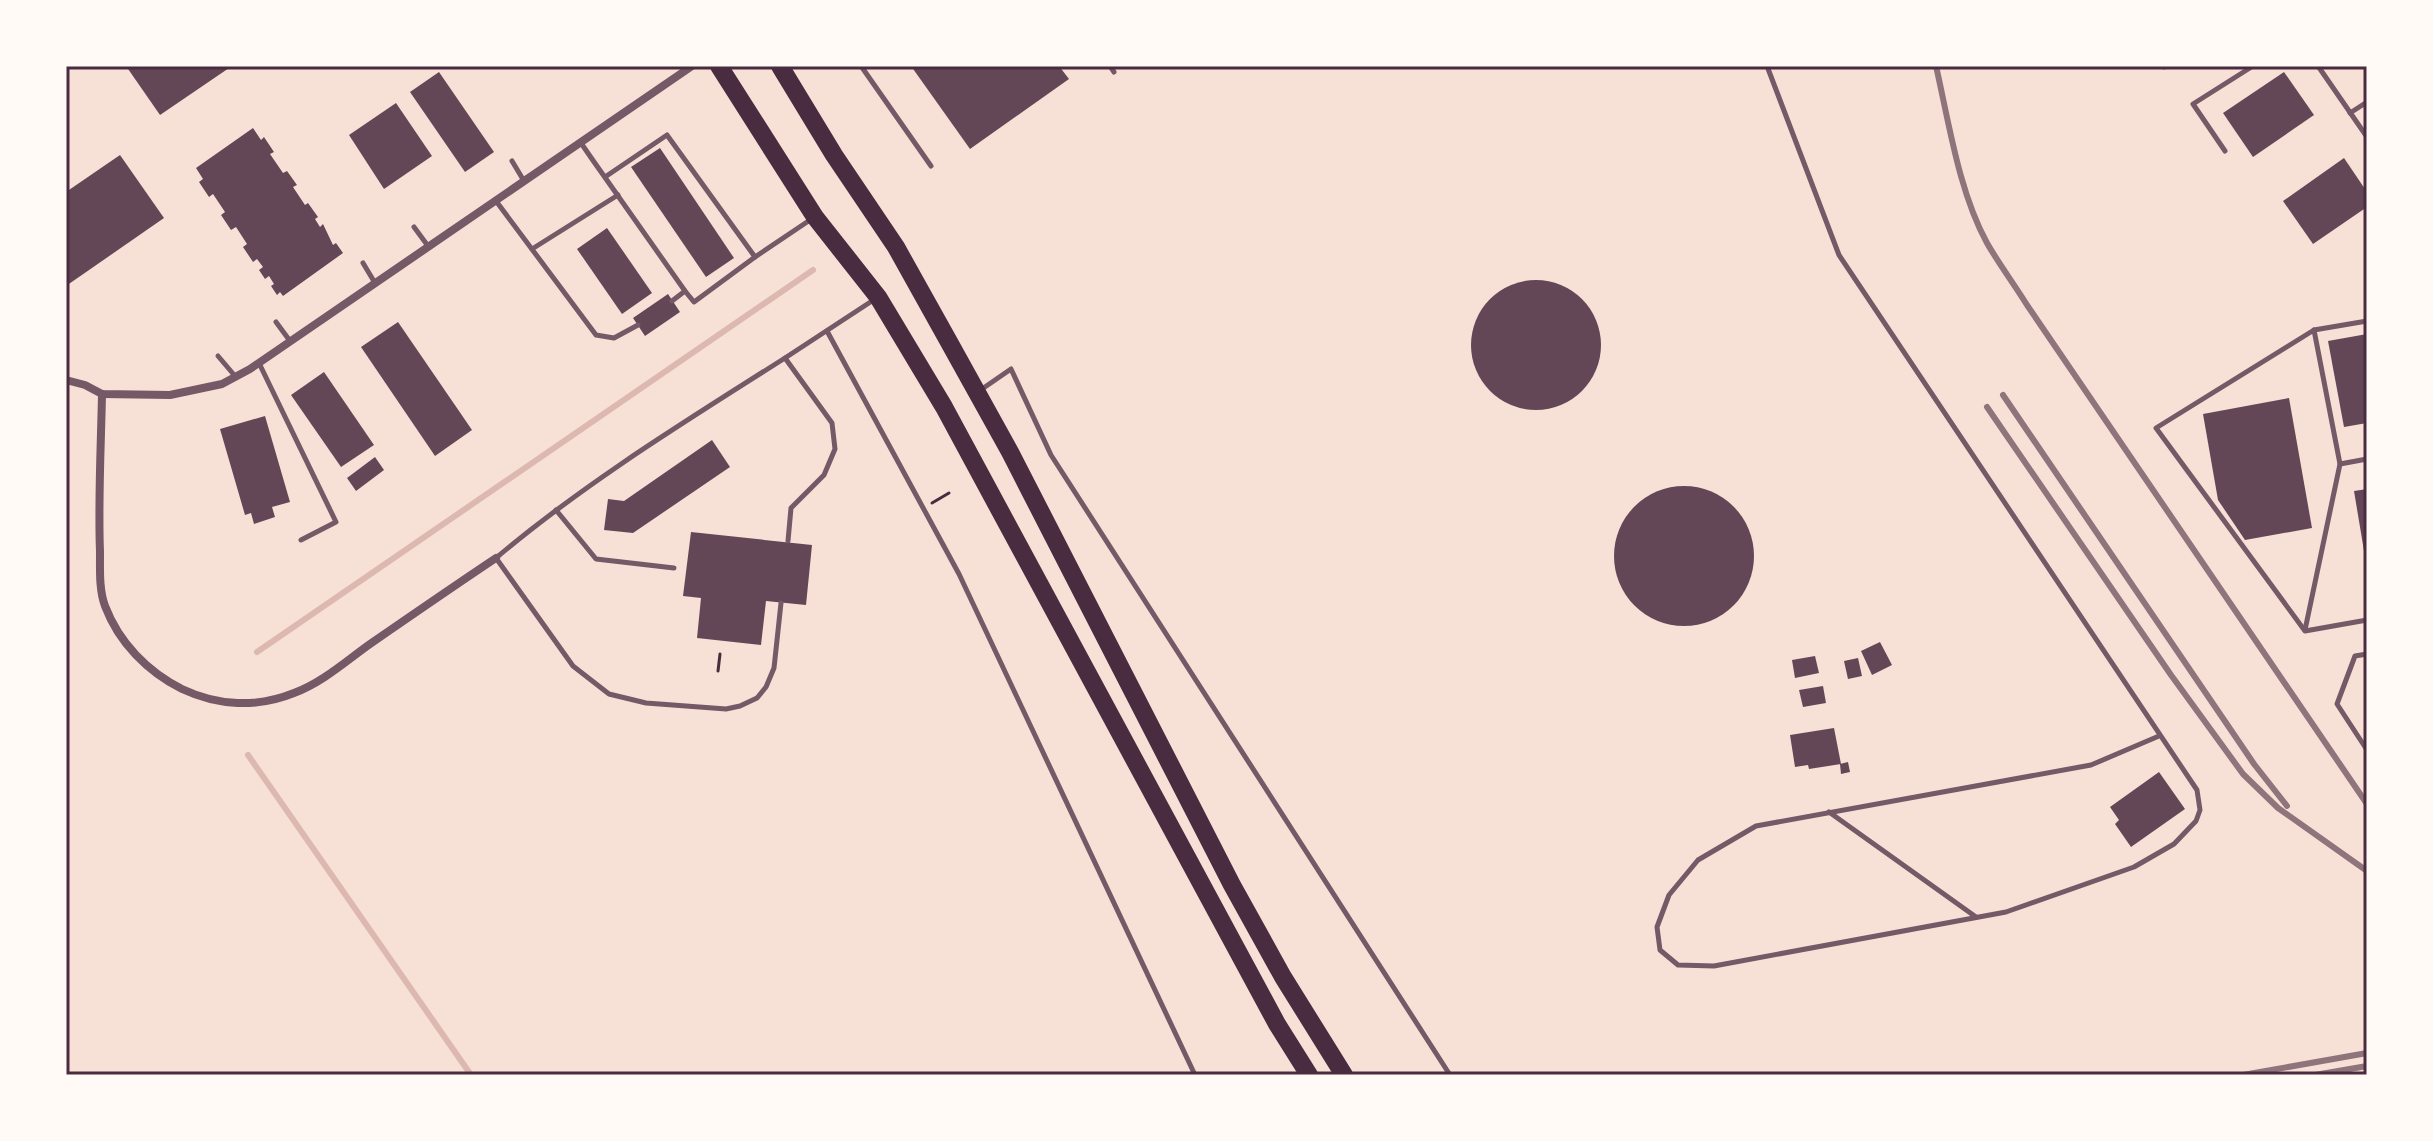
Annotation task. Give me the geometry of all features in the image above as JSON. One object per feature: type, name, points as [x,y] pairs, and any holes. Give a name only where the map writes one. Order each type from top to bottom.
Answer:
[{"type":"main road","points":[[719,66],[815,217],[878,297],[944,407],[1277,1024],[1309,1075]]},
{"type":"main road","points":[[780,66],[834,155],[896,247],[1073,572],[1232,885],[1283,977],[1344,1075]]},
{"type":"street","points":[[66,380],[102,394],[181,393],[222,384],[291,342],[692,66]]},
{"type":"street","points":[[102,394],[99,544],[105,605],[132,651],[148,667],[169,683],[198,696],[242,704],[272,700],[302,689],[328,675],[496,558]]},
{"type":"lane","points":[[861,66],[931,166]]},
{"type":"lane","points":[[1110,66],[1114,72]]},
{"type":"lane","points":[[1767,66],[1839,255],[2197,790],[2200,810],[2196,821],[2174,844],[2134,867],[2006,912],[1714,966],[1678,965],[1660,950],[1657,927],[1669,895],[1698,860],[1756,826],[2091,765],[2159,736]]},
{"type":"lane","points":[[2225,151],[2193,104],[2253,66]]},
{"type":"lane","points":[[2318,66],[2367,137]]},
{"type":"lane","points":[[2350,113],[2367,102]]},
{"type":"lane","points":[[605,177],[667,135],[755,257]]},
{"type":"lane","points":[[581,143],[694,302],[815,217]]},
{"type":"lane","points":[[512,161],[525,182]]},
{"type":"lane","points":[[532,249],[618,195]]},
{"type":"lane","points":[[496,201],[596,335],[614,338],[638,325]]},
{"type":"lane","points":[[414,227],[429,247]]},
{"type":"lane","points":[[363,263],[376,284]]},
{"type":"lane","points":[[672,301],[685,291]]},
{"type":"lane","points":[[781,603],[774,668],[766,687],[757,698],[726,709],[646,703],[609,694],[573,666],[496,558],[556,510],[662,436],[878,297]]},
{"type":"lane","points":[[2305,631],[2156,428],[2314,330],[2367,321]]},
{"type":"lane","points":[[276,322],[291,342]]},
{"type":"lane","points":[[2305,631],[2340,464],[2314,330]]},
{"type":"lane","points":[[827,331],[959,574],[1195,1075]]},
{"type":"lane","points":[[218,356],[235,377]]},
{"type":"lane","points":[[785,358],[832,423],[835,449],[824,475],[791,508],[788,541]]},
{"type":"lane","points":[[259,363],[336,522],[301,540]]},
{"type":"lane","points":[[977,392],[1011,369],[1051,455],[1450,1075]]},
{"type":"lane","points":[[2340,464],[2367,459]]},
{"type":"lane","points":[[556,510],[596,559],[674,568]]},
{"type":"lane","points":[[2305,631],[2367,620]]},
{"type":"lane","points":[[2367,654],[2355,656],[2337,704],[2367,750]]},
{"type":"lane","points":[[1829,812],[1976,918]]},
{"type":"path","points":[[923,508],[949,493]]},
{"type":"path","points":[[718,671],[720,654]]},
{"type":"building","points":[[126,66],[232,66],[160,115]]},
{"type":"building","points":[[911,66],[1059,66],[1069,79],[970,149]]},
{"type":"building","points":[[439,72],[494,152],[465,172],[410,92]]},
{"type":"building","points":[[2284,72],[2314,115],[2253,157],[2223,113]]},
{"type":"building","points":[[396,103],[432,156],[384,189],[349,135]]},
{"type":"building","points":[[253,128],[261,140],[264,137],[274,152],[270,154],[283,173],[287,171],[305,205],[308,203],[318,217],[315,219],[320,227],[323,224],[333,245],[336,243],[343,253],[283,296],[280,292],[277,295],[269,276],[265,279],[259,270],[263,267],[257,259],[253,262],[243,247],[247,244],[236,227],[231,230],[221,215],[225,212],[213,194],[209,197],[199,182],[203,179],[196,168]]},
{"type":"building","points":[[660,148],[734,258],[706,277],[631,167]]},
{"type":"building","points":[[120,155],[164,218],[66,286],[66,192]]},
{"type":"building","points":[[2344,158],[2367,192],[2367,207],[2313,244],[2283,201]]},
{"type":"building","points":[[607,228],[652,293],[622,314],[577,249]]},
{"type":"building","points":[[1536,280],[1561,285],[1582,299],[1596,320],[1601,345],[1596,370],[1582,391],[1561,405],[1536,410],[1511,405],[1490,391],[1476,370],[1471,345],[1476,320],[1490,299],[1511,285]]},
{"type":"building","points":[[668,294],[680,312],[645,336],[633,318]]},
{"type":"building","points":[[398,322],[472,430],[435,456],[361,347]]},
{"type":"building","points":[[2367,334],[2367,423],[2344,427],[2328,341]]},
{"type":"building","points":[[324,372],[374,445],[341,467],[291,395]]},
{"type":"building","points":[[2289,398],[2312,528],[2245,540],[2218,500],[2203,414]]},
{"type":"building","points":[[265,416],[290,502],[272,507],[275,517],[254,524],[251,513],[245,515],[220,429]]},
{"type":"building","points":[[712,440],[730,467],[633,533],[604,530],[608,499],[624,501]]},
{"type":"building","points":[[375,457],[384,470],[356,491],[347,478]]},
{"type":"building","points":[[1684,486],[1711,491],[1733,507],[1749,529],[1754,556],[1749,583],[1733,605],[1711,621],[1684,626],[1657,621],[1635,605],[1619,583],[1614,556],[1619,529],[1635,507],[1657,491]]},
{"type":"building","points":[[2367,489],[2367,556],[2365,557],[2354,491]]},
{"type":"building","points":[[691,532],[812,545],[806,605],[766,601],[761,645],[697,638],[701,598],[683,596]]},
{"type":"building","points":[[1880,642],[1892,665],[1872,675],[1861,651]]},
{"type":"building","points":[[1815,656],[1819,673],[1795,678],[1792,660]]},
{"type":"building","points":[[1858,658],[1862,676],[1848,679],[1844,661]]},
{"type":"building","points":[[1823,686],[1826,703],[1803,707],[1799,690]]},
{"type":"building","points":[[1834,728],[1841,764],[1809,769],[1808,765],[1795,767],[1790,735]]},
{"type":"building","points":[[1848,762],[1850,772],[1841,774],[1840,764]]},
{"type":"building","points":[[2159,772],[2185,809],[2131,847],[2115,824],[2119,820],[2110,807]]},
{"type":"waterway","points":[[257,652],[813,270]]},
{"type":"waterway","points":[[248,755],[471,1075]]},
{"type":"railway","points":[[1936,66],[1962,180],[1987,243],[2367,804]]},
{"type":"railway","points":[[2003,395],[2254,764],[2287,806]]},
{"type":"railway","points":[[1987,407],[2171,675],[2243,774],[2278,808],[2367,871]]},
{"type":"railway","points":[[2243,1075],[2367,1053]]},
{"type":"railway","points":[[2315,1075],[2367,1066]]}]
